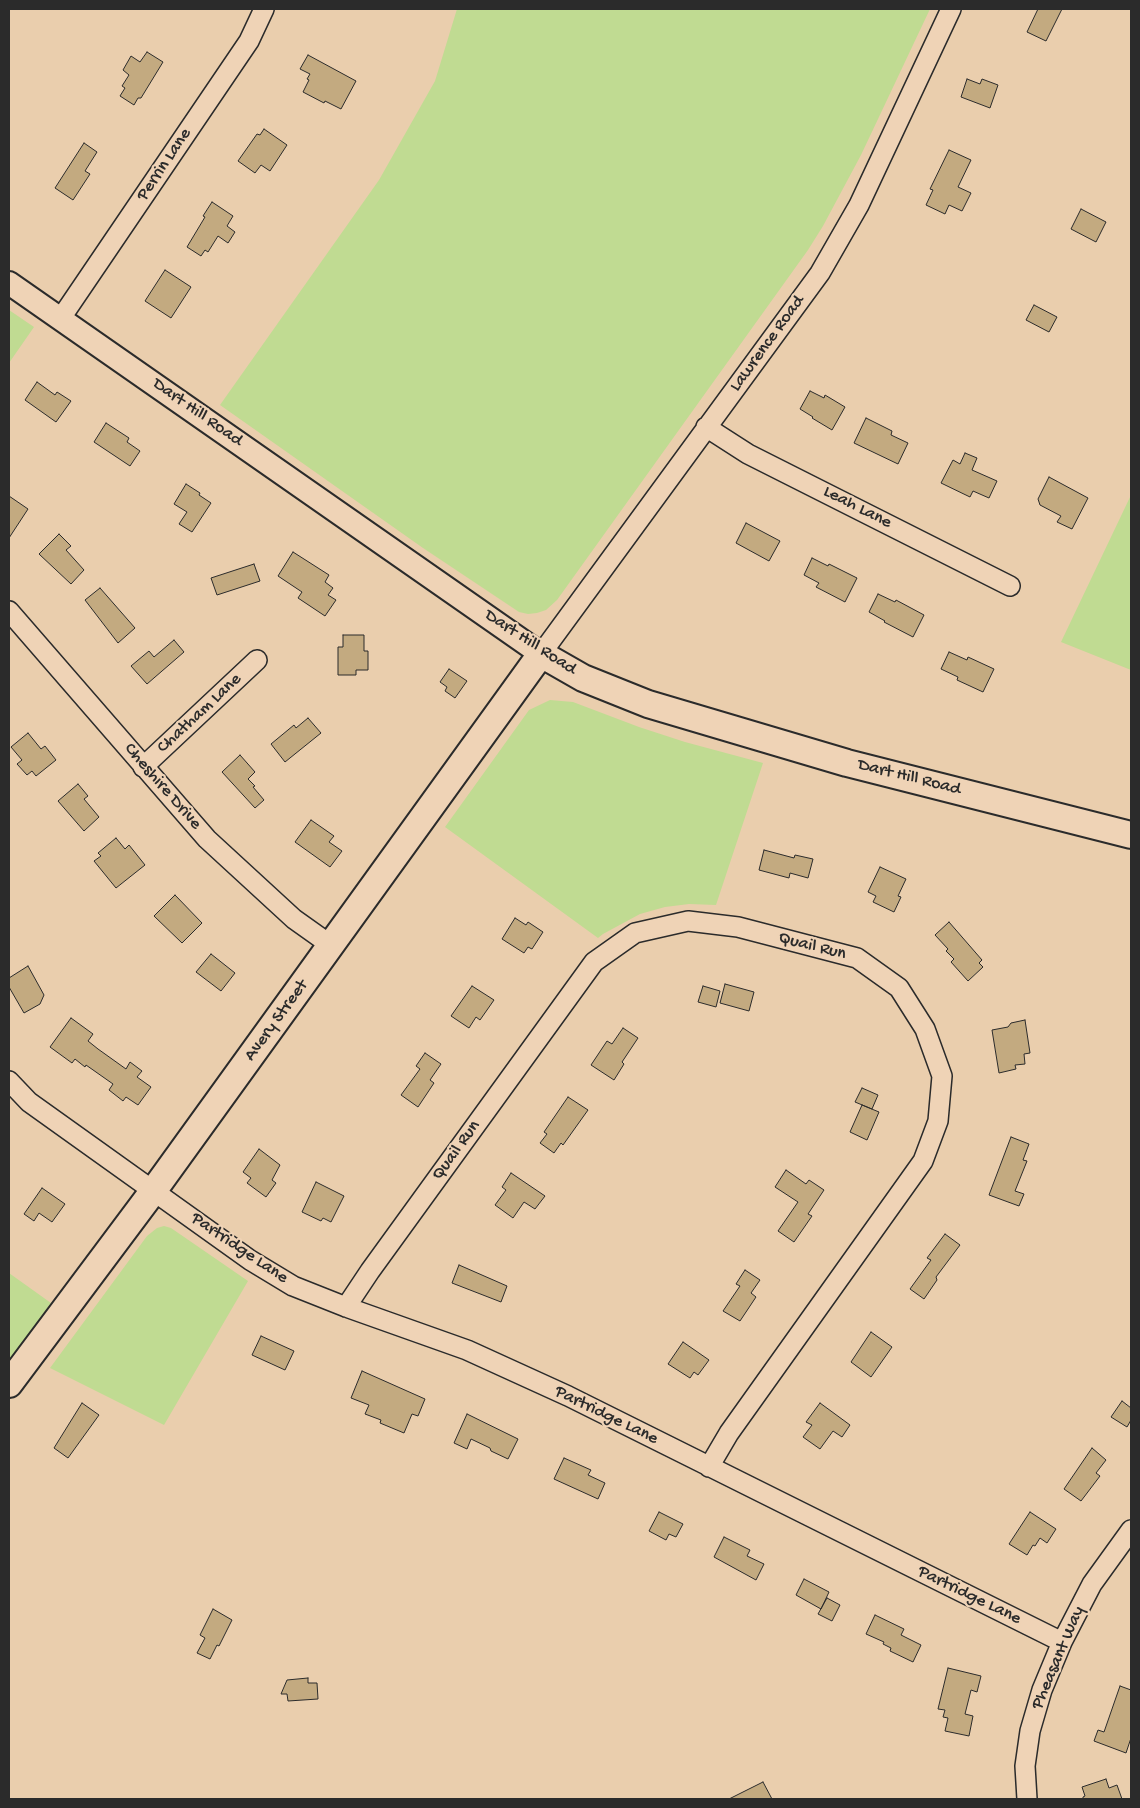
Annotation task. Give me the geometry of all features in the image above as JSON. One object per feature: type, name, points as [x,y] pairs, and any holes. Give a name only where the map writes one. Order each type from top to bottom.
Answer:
[{"type":"main road","name":"Dart Hill Road","points":[[542,654],[583,678],[648,704],[846,762],[1131,834]]},
{"type":"main road","name":"Avery Street","points":[[9,1384],[154,1190],[542,654]]},
{"type":"street","name":"Perrin Lane","points":[[61,318],[250,41],[264,9]]},
{"type":"street","name":"Lawrence Road","points":[[542,654],[706,427],[820,274],[860,205],[951,9]]},
{"type":"street","name":"Dart Hill Road","points":[[9,283],[542,654]]},
{"type":"street","name":"Leah Lane","points":[[706,427],[748,454],[1010,586]]},
{"type":"street","name":"Cheshire Drive","points":[[9,611],[20,621],[143,767],[207,839],[294,919],[332,946]]},
{"type":"street","name":"Chatham Lane","points":[[143,767],[257,660]]},
{"type":"street","name":"Quail Run","points":[[346,1307],[594,962],[635,933],[688,921],[738,927],[857,958],[899,988],[926,1029],[942,1076],[938,1121],[924,1161],[729,1433],[709,1467]]},
{"type":"street","name":"Partridge Lane","points":[[9,1082],[29,1102],[293,1286],[467,1350],[568,1396],[1062,1642]]},
{"type":"street","name":"Pheasant Way","points":[[1027,1799],[1025,1766],[1030,1731],[1042,1690],[1062,1642],[1092,1584],[1131,1530]]},
{"type":"green space","points":[[457,9],[930,9],[861,155],[808,250],[557,600],[546,610],[537,613],[519,612],[423,548],[220,405],[379,180],[435,81]]},
{"type":"green space","points":[[9,310],[34,327],[9,363]]},
{"type":"green space","points":[[1131,495],[1131,670],[1061,642]]},
{"type":"green space","points":[[550,700],[573,702],[685,742],[763,763],[716,905],[689,904],[665,907],[640,914],[598,938],[445,827],[529,710]]},
{"type":"green space","points":[[164,1226],[171,1228],[248,1281],[164,1425],[50,1368],[147,1236],[157,1228]]},
{"type":"green space","points":[[9,1273],[51,1303],[9,1361]]},
{"type":"building","points":[[1038,9],[1062,9],[1046,41],[1027,32]]},
{"type":"building","points":[[147,52],[163,62],[141,98],[138,98],[134,105],[120,96],[125,88],[122,86],[129,75],[123,70],[131,56],[140,62]]},
{"type":"building","points":[[308,55],[356,81],[341,109],[303,92],[310,74],[300,69]]},
{"type":"building","points":[[967,79],[980,84],[982,79],[998,85],[990,108],[961,97]]},
{"type":"building","points":[[264,129],[287,145],[270,171],[261,165],[255,173],[238,161],[257,134],[260,135]]},
{"type":"building","points":[[84,143],[97,152],[85,171],[90,174],[73,200],[55,188]]},
{"type":"building","points":[[949,150],[971,160],[958,187],[971,193],[962,211],[949,205],[945,214],[926,205],[933,190],[930,189]]},
{"type":"building","points":[[212,202],[233,216],[227,226],[235,232],[228,243],[218,236],[208,252],[205,250],[201,256],[187,247]]},
{"type":"building","points":[[1081,209],[1106,222],[1096,242],[1071,229]]},
{"type":"building","points":[[165,270],[191,287],[171,318],[145,301]]},
{"type":"building","points":[[1034,305],[1057,317],[1049,332],[1026,320]]},
{"type":"building","points":[[37,382],[55,395],[57,392],[71,401],[56,422],[25,400]]},
{"type":"building","points":[[810,391],[824,398],[825,395],[845,407],[832,430],[800,409]]},
{"type":"building","points":[[866,418],[892,431],[891,435],[908,443],[898,464],[854,443]]},
{"type":"building","points":[[106,423],[129,438],[127,442],[140,451],[130,466],[94,442]]},
{"type":"building","points":[[965,453],[977,458],[972,470],[997,481],[989,498],[973,491],[970,497],[941,483],[953,460],[960,464]]},
{"type":"building","points":[[1049,477],[1088,498],[1072,529],[1057,522],[1061,516],[1040,505],[1038,499]]},
{"type":"building","points":[[186,484],[211,503],[192,532],[179,524],[187,512],[174,504]]},
{"type":"building","points":[[9,496],[28,509],[9,538]]},
{"type":"building","points":[[746,523],[780,541],[769,561],[736,543]]},
{"type":"building","points":[[59,534],[71,546],[66,550],[84,570],[71,584],[39,554]]},
{"type":"building","points":[[293,552],[329,575],[325,582],[333,588],[328,595],[336,600],[325,616],[298,598],[302,592],[278,576]]},
{"type":"building","points":[[812,558],[857,578],[845,602],[816,587],[819,583],[804,575]]},
{"type":"building","points":[[254,564],[260,581],[217,595],[211,578]]},
{"type":"building","points":[[100,588],[135,628],[118,643],[85,600]]},
{"type":"building","points":[[878,594],[895,602],[896,600],[924,615],[913,637],[869,612]]},
{"type":"building","points":[[343,635],[364,635],[364,651],[368,651],[368,670],[356,670],[356,675],[338,675],[338,647],[343,647]]},
{"type":"building","points":[[174,640],[184,652],[147,684],[131,666],[149,651],[154,657]]},
{"type":"building","points":[[949,652],[967,660],[968,657],[994,669],[983,692],[957,680],[958,677],[941,669]]},
{"type":"building","points":[[449,669],[467,681],[455,698],[445,691],[447,687],[440,682]]},
{"type":"building","points":[[308,718],[321,733],[285,762],[271,744],[294,725],[296,728]]},
{"type":"building","points":[[28,733],[41,749],[45,746],[56,760],[36,776],[32,771],[27,775],[17,764],[22,760],[11,747]]},
{"type":"building","points":[[240,755],[255,772],[248,779],[264,800],[255,808],[222,772]]},
{"type":"building","points":[[78,784],[88,796],[84,799],[99,817],[84,831],[58,801]]},
{"type":"building","points":[[311,820],[334,836],[329,842],[342,851],[330,867],[295,842]]},
{"type":"building","points":[[116,838],[125,849],[129,845],[145,865],[116,888],[94,861],[101,856],[98,853]]},
{"type":"building","points":[[764,850],[794,858],[795,855],[813,859],[808,878],[790,873],[789,878],[759,870]]},
{"type":"building","points":[[880,867],[906,879],[898,896],[901,897],[894,912],[873,902],[876,896],[868,892]]},
{"type":"building","points":[[175,895],[202,923],[182,943],[154,916]]},
{"type":"building","points":[[515,918],[526,925],[528,922],[543,932],[532,949],[528,947],[524,953],[502,939]]},
{"type":"building","points":[[949,922],[982,960],[979,963],[983,967],[968,981],[951,962],[954,959],[946,951],[948,949],[935,935]]},
{"type":"building","points":[[211,954],[235,973],[221,991],[196,972]]},
{"type":"building","points":[[28,966],[44,995],[40,1004],[24,1013],[9,987],[9,978]]},
{"type":"building","points":[[725,984],[754,992],[749,1011],[720,1003]]},
{"type":"building","points":[[472,986],[494,1000],[480,1020],[476,1017],[469,1028],[451,1016]]},
{"type":"building","points":[[703,986],[720,991],[716,1007],[698,1002]]},
{"type":"building","points":[[71,1018],[93,1034],[88,1041],[98,1049],[126,1069],[130,1062],[142,1071],[137,1077],[151,1087],[138,1105],[126,1097],[123,1101],[109,1090],[113,1084],[86,1065],[85,1067],[75,1059],[72,1063],[50,1047]]},
{"type":"building","points":[[1025,1020],[1030,1053],[1024,1054],[1025,1064],[1015,1065],[1016,1069],[999,1073],[992,1030],[1008,1027],[1011,1023]]},
{"type":"building","points":[[623,1028],[638,1038],[622,1062],[624,1064],[614,1080],[591,1065],[607,1041],[612,1044]]},
{"type":"building","points":[[425,1053],[441,1064],[430,1080],[434,1083],[418,1107],[401,1095],[420,1069],[416,1066]]},
{"type":"building","points":[[862,1088],[878,1095],[872,1109],[855,1102]]},
{"type":"building","points":[[568,1097],[588,1110],[563,1145],[561,1143],[554,1153],[540,1143],[547,1134],[544,1132]]},
{"type":"building","points":[[862,1105],[879,1112],[867,1140],[850,1132]]},
{"type":"building","points":[[1011,1137],[1029,1144],[1023,1160],[1027,1161],[1015,1191],[1024,1194],[1019,1206],[989,1195]]},
{"type":"building","points":[[259,1149],[280,1165],[272,1180],[276,1183],[266,1197],[247,1183],[251,1178],[243,1172]]},
{"type":"building","points":[[786,1170],[806,1184],[809,1180],[824,1190],[808,1214],[812,1216],[794,1242],[778,1231],[798,1202],[775,1187]]},
{"type":"building","points":[[511,1173],[545,1196],[535,1209],[524,1202],[513,1218],[495,1205],[506,1190],[502,1187]]},
{"type":"building","points":[[316,1182],[344,1196],[331,1222],[323,1218],[321,1221],[302,1212]]},
{"type":"building","points":[[42,1188],[65,1204],[52,1222],[39,1213],[34,1221],[24,1214]]},
{"type":"building","points":[[945,1234],[960,1245],[936,1277],[937,1280],[924,1299],[910,1289],[931,1260],[927,1258]]},
{"type":"building","points":[[459,1265],[507,1286],[501,1302],[452,1283]]},
{"type":"building","points":[[745,1270],[760,1280],[751,1293],[756,1297],[740,1321],[723,1311],[740,1286],[736,1284]]},
{"type":"building","points":[[871,1332],[892,1347],[871,1377],[851,1362]]},
{"type":"building","points":[[261,1336],[294,1351],[285,1370],[252,1355]]},
{"type":"building","points":[[683,1342],[709,1360],[698,1375],[694,1372],[690,1378],[668,1364]]},
{"type":"building","points":[[362,1371],[425,1399],[418,1416],[412,1414],[404,1433],[380,1423],[381,1420],[365,1414],[369,1405],[351,1398]]},
{"type":"building","points":[[1122,1401],[1131,1408],[1131,1420],[1127,1427],[1111,1417]]},
{"type":"building","points":[[82,1403],[99,1415],[68,1458],[54,1448]]},
{"type":"building","points":[[820,1403],[850,1425],[842,1437],[833,1431],[820,1449],[803,1437],[812,1425],[806,1422]]},
{"type":"building","points":[[467,1414],[518,1439],[508,1459],[471,1439],[467,1449],[454,1443]]},
{"type":"building","points":[[1092,1448],[1106,1460],[1096,1473],[1100,1476],[1081,1501],[1064,1489]]},
{"type":"building","points":[[564,1458],[591,1470],[588,1475],[605,1483],[598,1499],[554,1479]]},
{"type":"building","points":[[659,1512],[683,1524],[676,1537],[669,1534],[666,1540],[649,1531]]},
{"type":"building","points":[[1030,1512],[1056,1529],[1047,1543],[1040,1538],[1027,1555],[1009,1544]]},
{"type":"building","points":[[724,1537],[750,1550],[747,1556],[764,1564],[756,1580],[714,1557]]},
{"type":"building","points":[[804,1579],[829,1592],[821,1609],[796,1595]]},
{"type":"building","points":[[827,1598],[840,1605],[832,1621],[818,1614]]},
{"type":"building","points":[[213,1609],[232,1620],[210,1659],[197,1653],[205,1638],[200,1635]]},
{"type":"building","points":[[875,1615],[904,1629],[901,1635],[921,1645],[913,1662],[890,1651],[891,1648],[883,1644],[884,1642],[866,1634]]},
{"type":"building","points":[[948,1668],[981,1676],[977,1692],[971,1690],[965,1714],[973,1716],[969,1736],[945,1731],[948,1718],[943,1717],[945,1710],[938,1709]]},
{"type":"building","points":[[308,1678],[308,1683],[317,1683],[318,1699],[288,1701],[287,1694],[281,1694],[287,1680]]},
{"type":"building","points":[[1120,1686],[1131,1690],[1131,1738],[1126,1753],[1094,1741],[1098,1730],[1104,1732]]},
{"type":"building","points":[[1106,1779],[1109,1788],[1117,1785],[1122,1799],[1083,1799],[1085,1796],[1082,1787]]},
{"type":"building","points":[[763,1782],[772,1799],[729,1799]]}]
